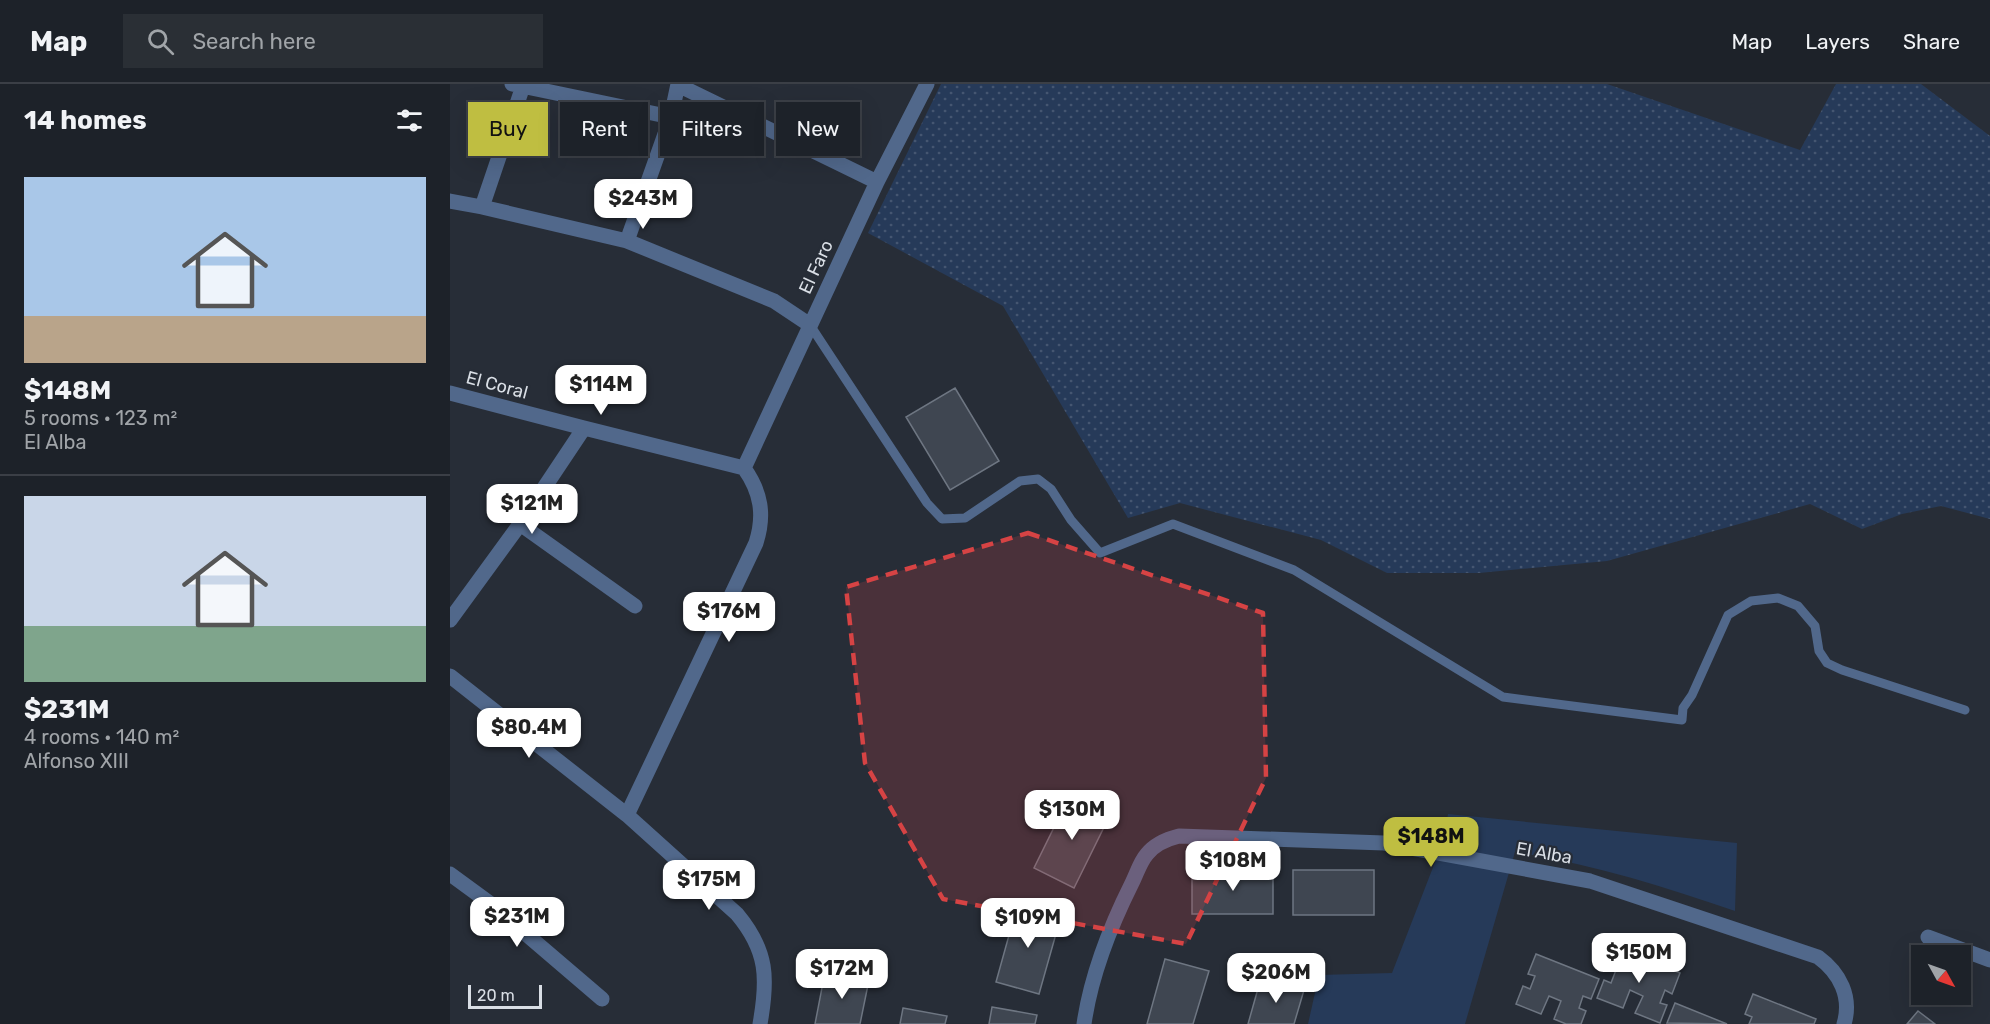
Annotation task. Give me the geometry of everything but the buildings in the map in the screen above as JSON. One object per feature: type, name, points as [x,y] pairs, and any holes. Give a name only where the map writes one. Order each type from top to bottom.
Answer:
[{"type":"street","name":"El Faro","points":[[744,468],[877,182],[927,84]]},
{"type":"street","points":[[482,207],[517,85],[660,115]]},
{"type":"street","points":[[674,102],[678,85],[877,182]]},
{"type":"street","points":[[627,241],[660,148]]},
{"type":"street","points":[[450,201],[627,241],[774,301],[810,325]]},
{"type":"street","name":"El Coral","points":[[450,393],[744,468]]},
{"type":"street","points":[[450,620],[520,524],[584,428]]},
{"type":"street","points":[[627,815],[756,543],[762,518],[761,506],[758,492],[744,468]]},
{"type":"street","points":[[520,524],[635,606]]},
{"type":"street","points":[[450,676],[627,815],[737,914],[757,942],[765,977],[765,995],[760,1024]]},
{"type":"street","name":"El Alba","points":[[1084,1024],[1095,972],[1107,938],[1141,863],[1155,846],[1166,839],[1179,836],[1384,843],[1590,881],[1818,957],[1837,975],[1843,986],[1847,1007],[1844,1024]]},
{"type":"street","points":[[450,874],[490,904],[602,999]]},
{"type":"street","points":[[1928,936],[1990,960]]},
{"type":"lane","points":[[810,325],[927,503],[942,519],[965,518],[1020,481],[1038,479],[1051,489],[1071,520],[1101,553],[1173,524],[1294,570],[1503,697],[1682,720],[1683,708],[1692,695],[1728,615],[1751,601],[1778,598],[1798,606],[1815,626],[1819,651],[1827,663],[1965,710]]},
{"type":"highlighted area","points":[[1028,533],[1263,613],[1266,778],[1186,944],[943,899],[865,763],[846,587]]},
{"type":"shaded area","points":[[941,84],[1607,84],[1800,150],[1836,84],[1921,84],[1990,136],[1990,519],[1941,506],[1902,514],[1862,529],[1810,504],[1607,561],[1479,573],[1387,573],[1321,540],[1180,503],[1128,518],[1003,306],[868,233]]},
{"type":"shaded area","points":[[1448,814],[1737,843],[1735,911],[1626,877],[1515,852],[1465,1024],[1308,1024],[1319,975],[1392,973],[1444,839]]}]
